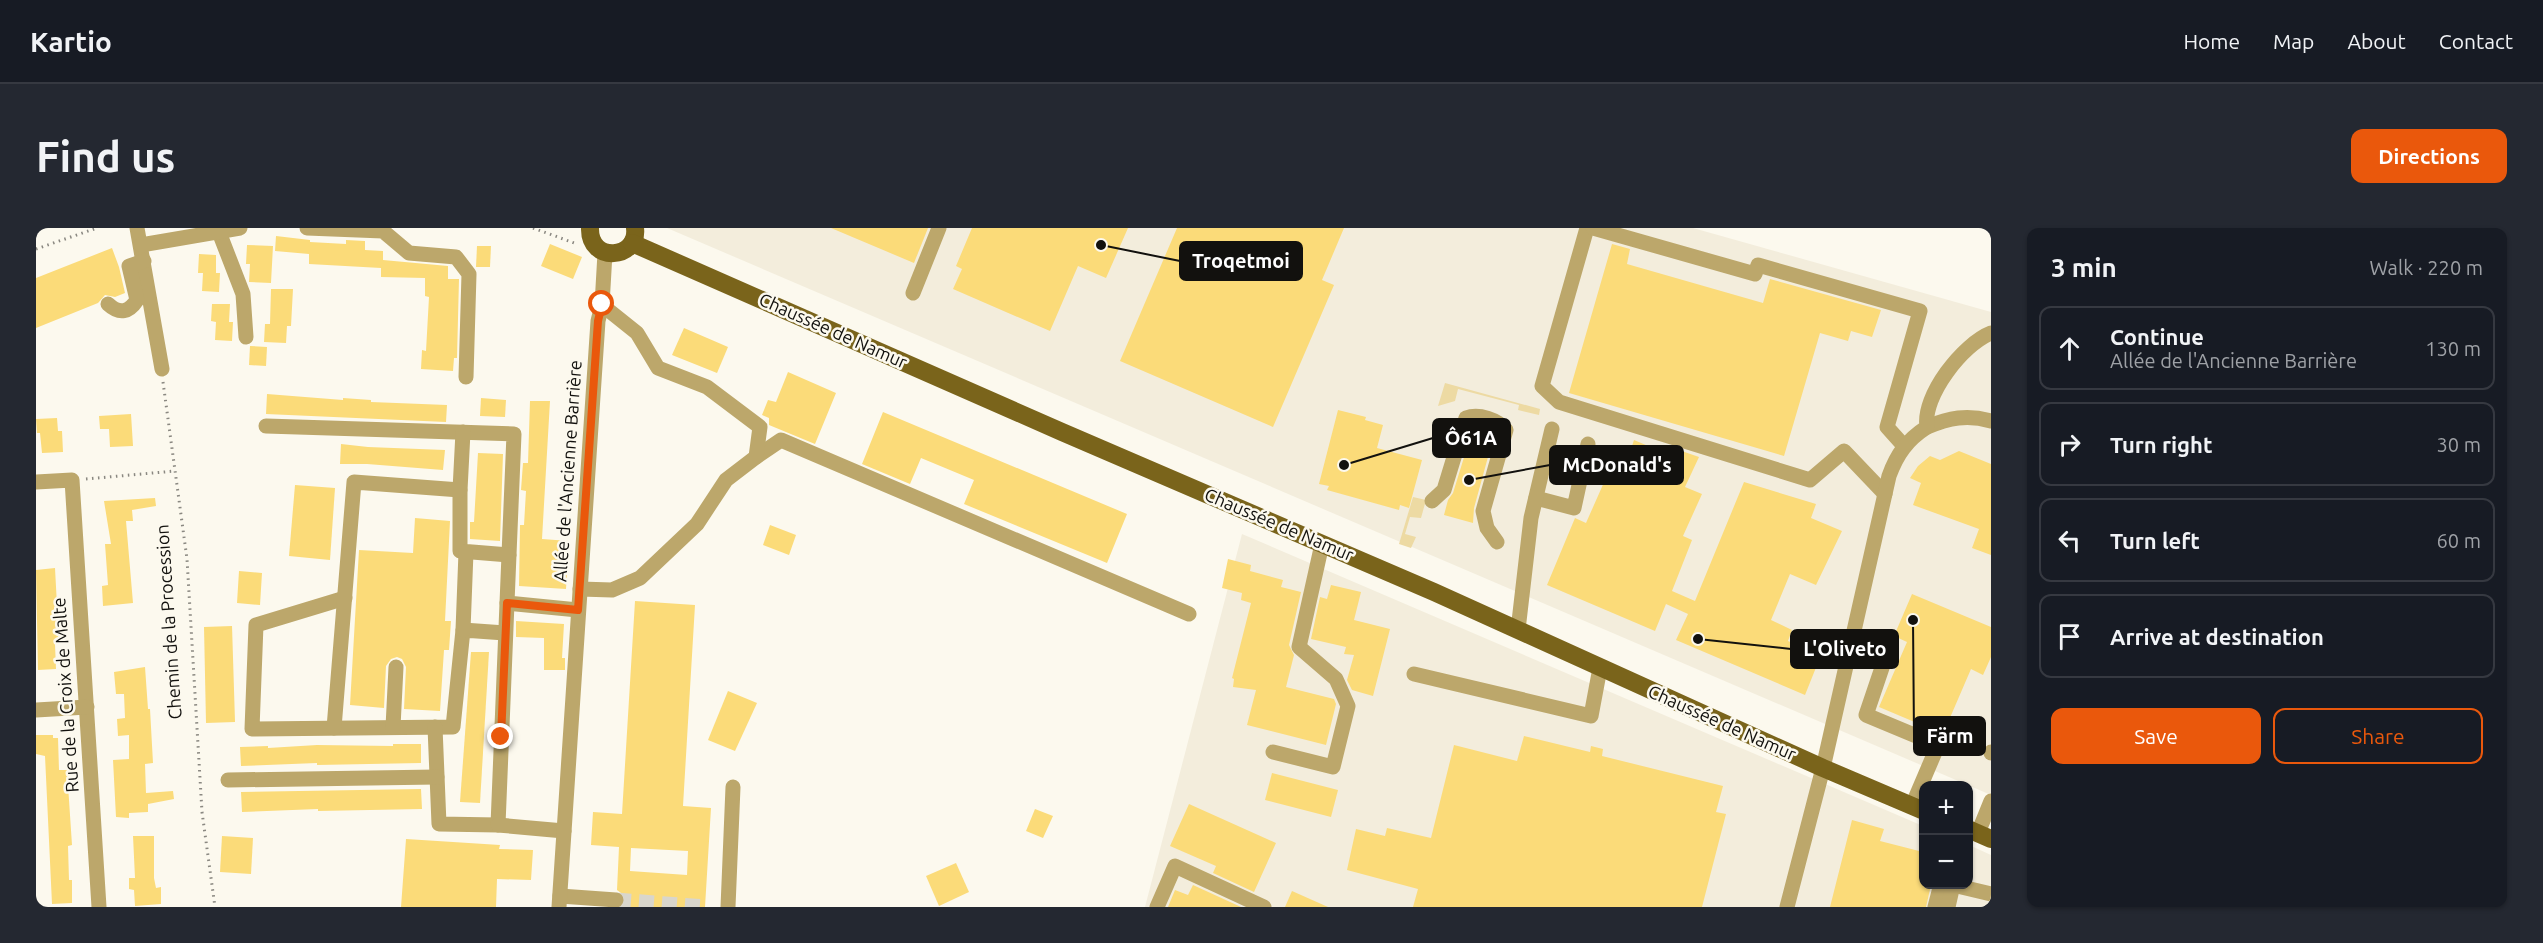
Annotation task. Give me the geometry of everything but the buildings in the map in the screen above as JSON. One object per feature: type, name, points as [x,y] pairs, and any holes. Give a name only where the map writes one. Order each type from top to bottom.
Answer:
[{"type":"main road","points":[[590,228],[590,236],[600,250],[615,254],[625,250],[633,236]]},
{"type":"main road","name":"Chaussée de Namur","points":[[633,236],[1823,768],[1918,808]]},
{"type":"street","points":[[137,228],[162,369]]},
{"type":"street","points":[[141,245],[240,228]]},
{"type":"street","points":[[307,228],[383,231],[409,253],[456,257],[469,274],[466,376]]},
{"type":"street","points":[[913,293],[939,228]]},
{"type":"street","points":[[1587,228],[1542,386],[1559,402],[1810,480],[1844,451],[1885,494]]},
{"type":"street","points":[[1593,228],[1755,274],[1758,265],[1920,310],[1887,427],[1904,446]]},
{"type":"street","points":[[219,232],[243,294],[246,337]]},
{"type":"street","name":"Allée de l'Ancienne Barrière","points":[[559,902],[598,321],[602,304],[600,250]]},
{"type":"street","points":[[108,304],[115,310],[132,309],[137,300],[129,266],[144,261]]},
{"type":"street","points":[[602,304],[637,333],[658,368],[707,387],[760,427],[756,457]]},
{"type":"street","points":[[1927,427],[1927,408],[1943,378],[1973,343],[1991,333]]},
{"type":"street","points":[[1432,501],[1444,490],[1466,418],[1473,416],[1500,423],[1506,430],[1483,511],[1487,528],[1497,542]]},
{"type":"street","points":[[1786,907],[1823,768],[1895,458],[1904,446],[1927,427],[1945,419],[1968,416],[1991,421]]},
{"type":"street","points":[[266,426],[514,434],[498,825]]},
{"type":"street","points":[[1518,630],[1531,518],[1552,429]]},
{"type":"street","points":[[463,432],[460,551],[509,555]]},
{"type":"street","points":[[580,589],[612,590],[640,578],[697,524],[726,480],[781,440],[1189,614]]},
{"type":"street","points":[[1536,498],[1574,508],[1588,444]]},
{"type":"street","points":[[36,482],[72,480]]},
{"type":"street","name":"Rue de la Croix de Malte","points":[[72,480],[99,907]]},
{"type":"street","points":[[334,728],[354,482],[460,490]]},
{"type":"street","points":[[1273,752],[1333,767],[1348,706],[1336,680],[1299,647],[1322,544]]},
{"type":"street","points":[[345,598],[256,625],[252,729],[453,727],[463,630],[466,552]]},
{"type":"street","points":[[507,603],[578,610]]},
{"type":"street","points":[[463,630],[505,633]]},
{"type":"street","points":[[1853,634],[1887,652],[1866,715],[1938,745],[1918,808]]},
{"type":"street","points":[[393,727],[396,666]]},
{"type":"street","points":[[1414,674],[1591,716],[1600,668]]},
{"type":"street","points":[[36,710],[87,707]]},
{"type":"street","points":[[435,727],[439,824],[498,825],[564,831]]},
{"type":"street","points":[[228,780],[437,777]]},
{"type":"street","points":[[729,907],[733,788]]},
{"type":"street","points":[[1979,834],[1991,801]]},
{"type":"street","points":[[1157,907],[1175,866],[1264,907]]},
{"type":"street","points":[[1948,907],[1953,885],[1991,894]]},
{"type":"street","points":[[1935,907],[1940,889]]},
{"type":"street","points":[[559,902],[616,900]]},
{"type":"path","points":[[36,249],[97,228]]},
{"type":"path","points":[[533,228],[600,250]]},
{"type":"path","name":"Chemin de la Procession","points":[[162,369],[187,559],[198,764],[215,907]]},
{"type":"path","points":[[72,480],[175,471]]},
{"type":"shaded area","points":[[667,228],[1693,228],[1991,312],[1991,795],[1973,787],[1973,781],[1958,781]]},
{"type":"shaded area","points":[[1445,383],[1540,409],[1539,415],[1518,410],[1519,405],[1458,389],[1455,401],[1438,406]]},
{"type":"shaded area","points":[[1413,497],[1426,500],[1421,518],[1410,517],[1405,534],[1416,537],[1411,548],[1399,544]]},
{"type":"shaded area","points":[[1242,534],[1919,824],[1919,889],[1973,889],[1973,847],[1991,855],[1991,907],[1145,907]]},
{"type":"tunnel","points":[[616,900],[705,907]]},
{"type":"place","name":"Troqetmoi","points":[[1101,245]]},
{"type":"place","name":"Ô61A","points":[[1344,465]]},
{"type":"place","name":"McDonald's","points":[[1469,480]]},
{"type":"place","name":"Färm","points":[[1913,620]]},
{"type":"place","name":"L'Oliveto","points":[[1698,639]]},
{"type":"route","points":[[501,737],[507,603],[578,610],[598,321],[602,304]]}]
